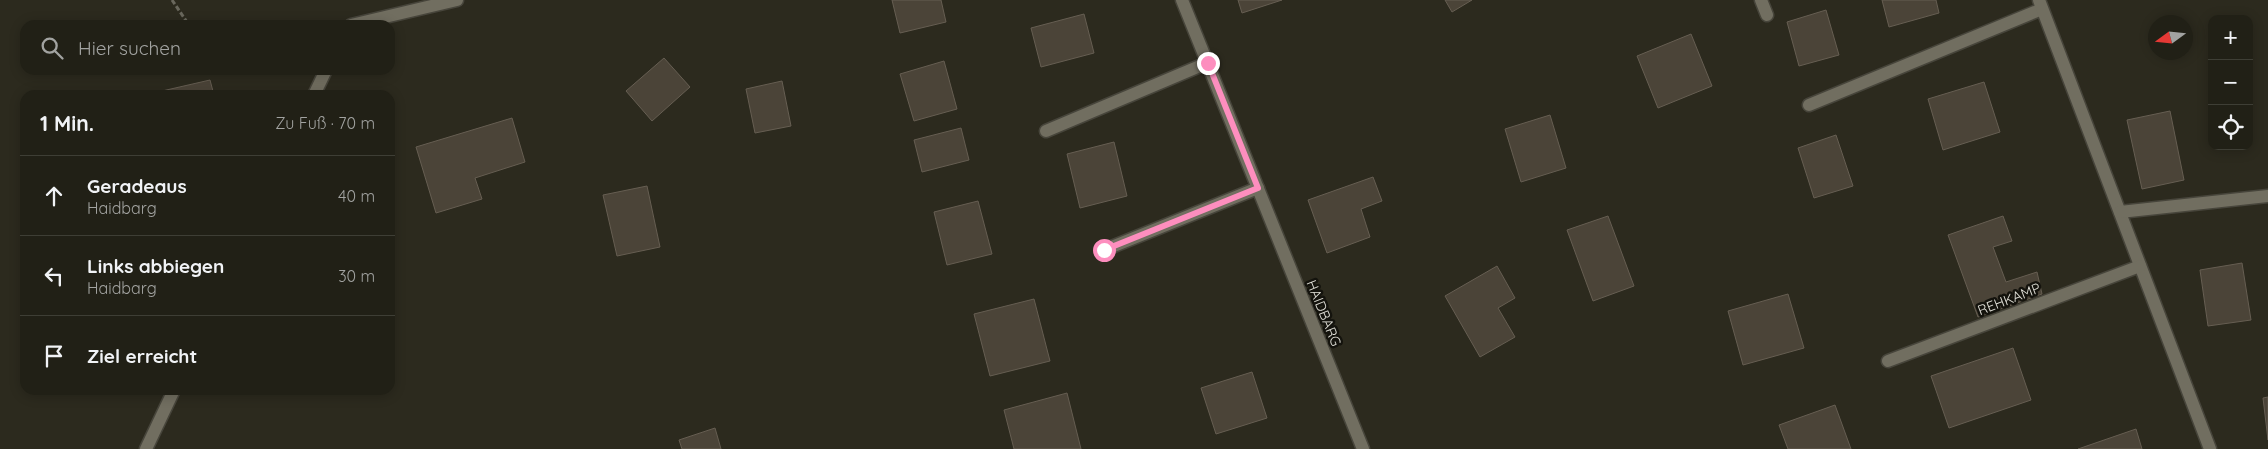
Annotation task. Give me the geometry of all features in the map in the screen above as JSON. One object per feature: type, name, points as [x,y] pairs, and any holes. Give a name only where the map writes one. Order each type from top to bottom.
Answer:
[{"type":"street","points":[[372,20],[457,0]]},
{"type":"street","name":"HAIDBARG","points":[[1182,0],[1363,449]]},
{"type":"street","points":[[1760,0],[1767,15]]},
{"type":"street","points":[[1809,105],[2040,4],[2210,449]]},
{"type":"street","points":[[1046,131],[1208,63]]},
{"type":"street","points":[[316,90],[324,75]]},
{"type":"street","points":[[1104,250],[1258,188]]},
{"type":"street","points":[[2120,212],[2268,196]]},
{"type":"street","name":"REHKAMP","points":[[1888,361],[2140,266]]},
{"type":"street","points":[[146,449],[172,395]]},
{"type":"path","points":[[172,0],[186,20]]},
{"type":"building","points":[[892,0],[941,0],[946,22],[900,33]]},
{"type":"building","points":[[1238,0],[1282,0],[1242,13]]},
{"type":"building","points":[[1445,0],[1472,0],[1452,12]]},
{"type":"building","points":[[1882,0],[1936,0],[1939,13],[1889,27]]},
{"type":"building","points":[[1826,10],[1839,55],[1799,66],[1787,22]]},
{"type":"building","points":[[1084,14],[1094,53],[1041,67],[1031,28]]},
{"type":"building","points":[[1691,34],[1712,86],[1658,108],[1637,56]]},
{"type":"building","points":[[664,58],[690,87],[652,121],[626,91]]},
{"type":"building","points":[[944,61],[957,109],[914,121],[900,74]]},
{"type":"building","points":[[210,80],[213,90],[166,90]]},
{"type":"building","points":[[782,81],[791,126],[755,133],[746,89]]},
{"type":"building","points":[[1984,82],[2000,132],[1943,150],[1928,99]]},
{"type":"building","points":[[2170,111],[2184,180],[2142,189],[2127,120]]},
{"type":"building","points":[[1550,115],[1566,168],[1521,182],[1505,129]]},
{"type":"building","points":[[512,118],[525,162],[475,178],[482,199],[436,213],[416,147]]},
{"type":"building","points":[[961,128],[969,160],[922,172],[914,140]]},
{"type":"building","points":[[1836,135],[1853,186],[1814,198],[1798,148]]},
{"type":"building","points":[[1114,142],[1127,196],[1080,208],[1067,154]]},
{"type":"building","points":[[1373,177],[1382,201],[1361,209],[1370,237],[1327,253],[1308,200]]},
{"type":"building","points":[[647,186],[660,247],[617,256],[603,195]]},
{"type":"building","points":[[978,201],[992,254],[947,265],[934,212]]},
{"type":"building","points":[[1608,216],[1634,286],[1593,301],[1567,230]]},
{"type":"building","points":[[2003,216],[2012,241],[1993,247],[2006,282],[2037,272],[2042,294],[1978,317],[1948,235]]},
{"type":"building","points":[[2242,263],[2251,320],[2208,326],[2200,270]]},
{"type":"building","points":[[1497,266],[1515,298],[1498,308],[1515,337],[1480,357],[1445,296]]},
{"type":"building","points":[[1788,294],[1804,348],[1743,365],[1728,311]]},
{"type":"building","points":[[1034,299],[1050,361],[990,376],[974,314]]},
{"type":"building","points":[[2013,348],[2031,400],[1949,428],[1931,376]]},
{"type":"building","points":[[1252,372],[1267,418],[1216,434],[1201,388]]},
{"type":"building","points":[[1067,393],[1081,449],[1014,449],[1004,410]]},
{"type":"building","points":[[2268,397],[2268,440],[2263,398]]},
{"type":"building","points":[[1835,405],[1851,449],[1788,449],[1779,425]]},
{"type":"building","points":[[715,428],[721,449],[682,449],[679,440]]},
{"type":"building","points":[[2136,429],[2142,449],[2078,449]]},
{"type":"route","points":[[1104,250],[1258,188],[1208,63]]}]
